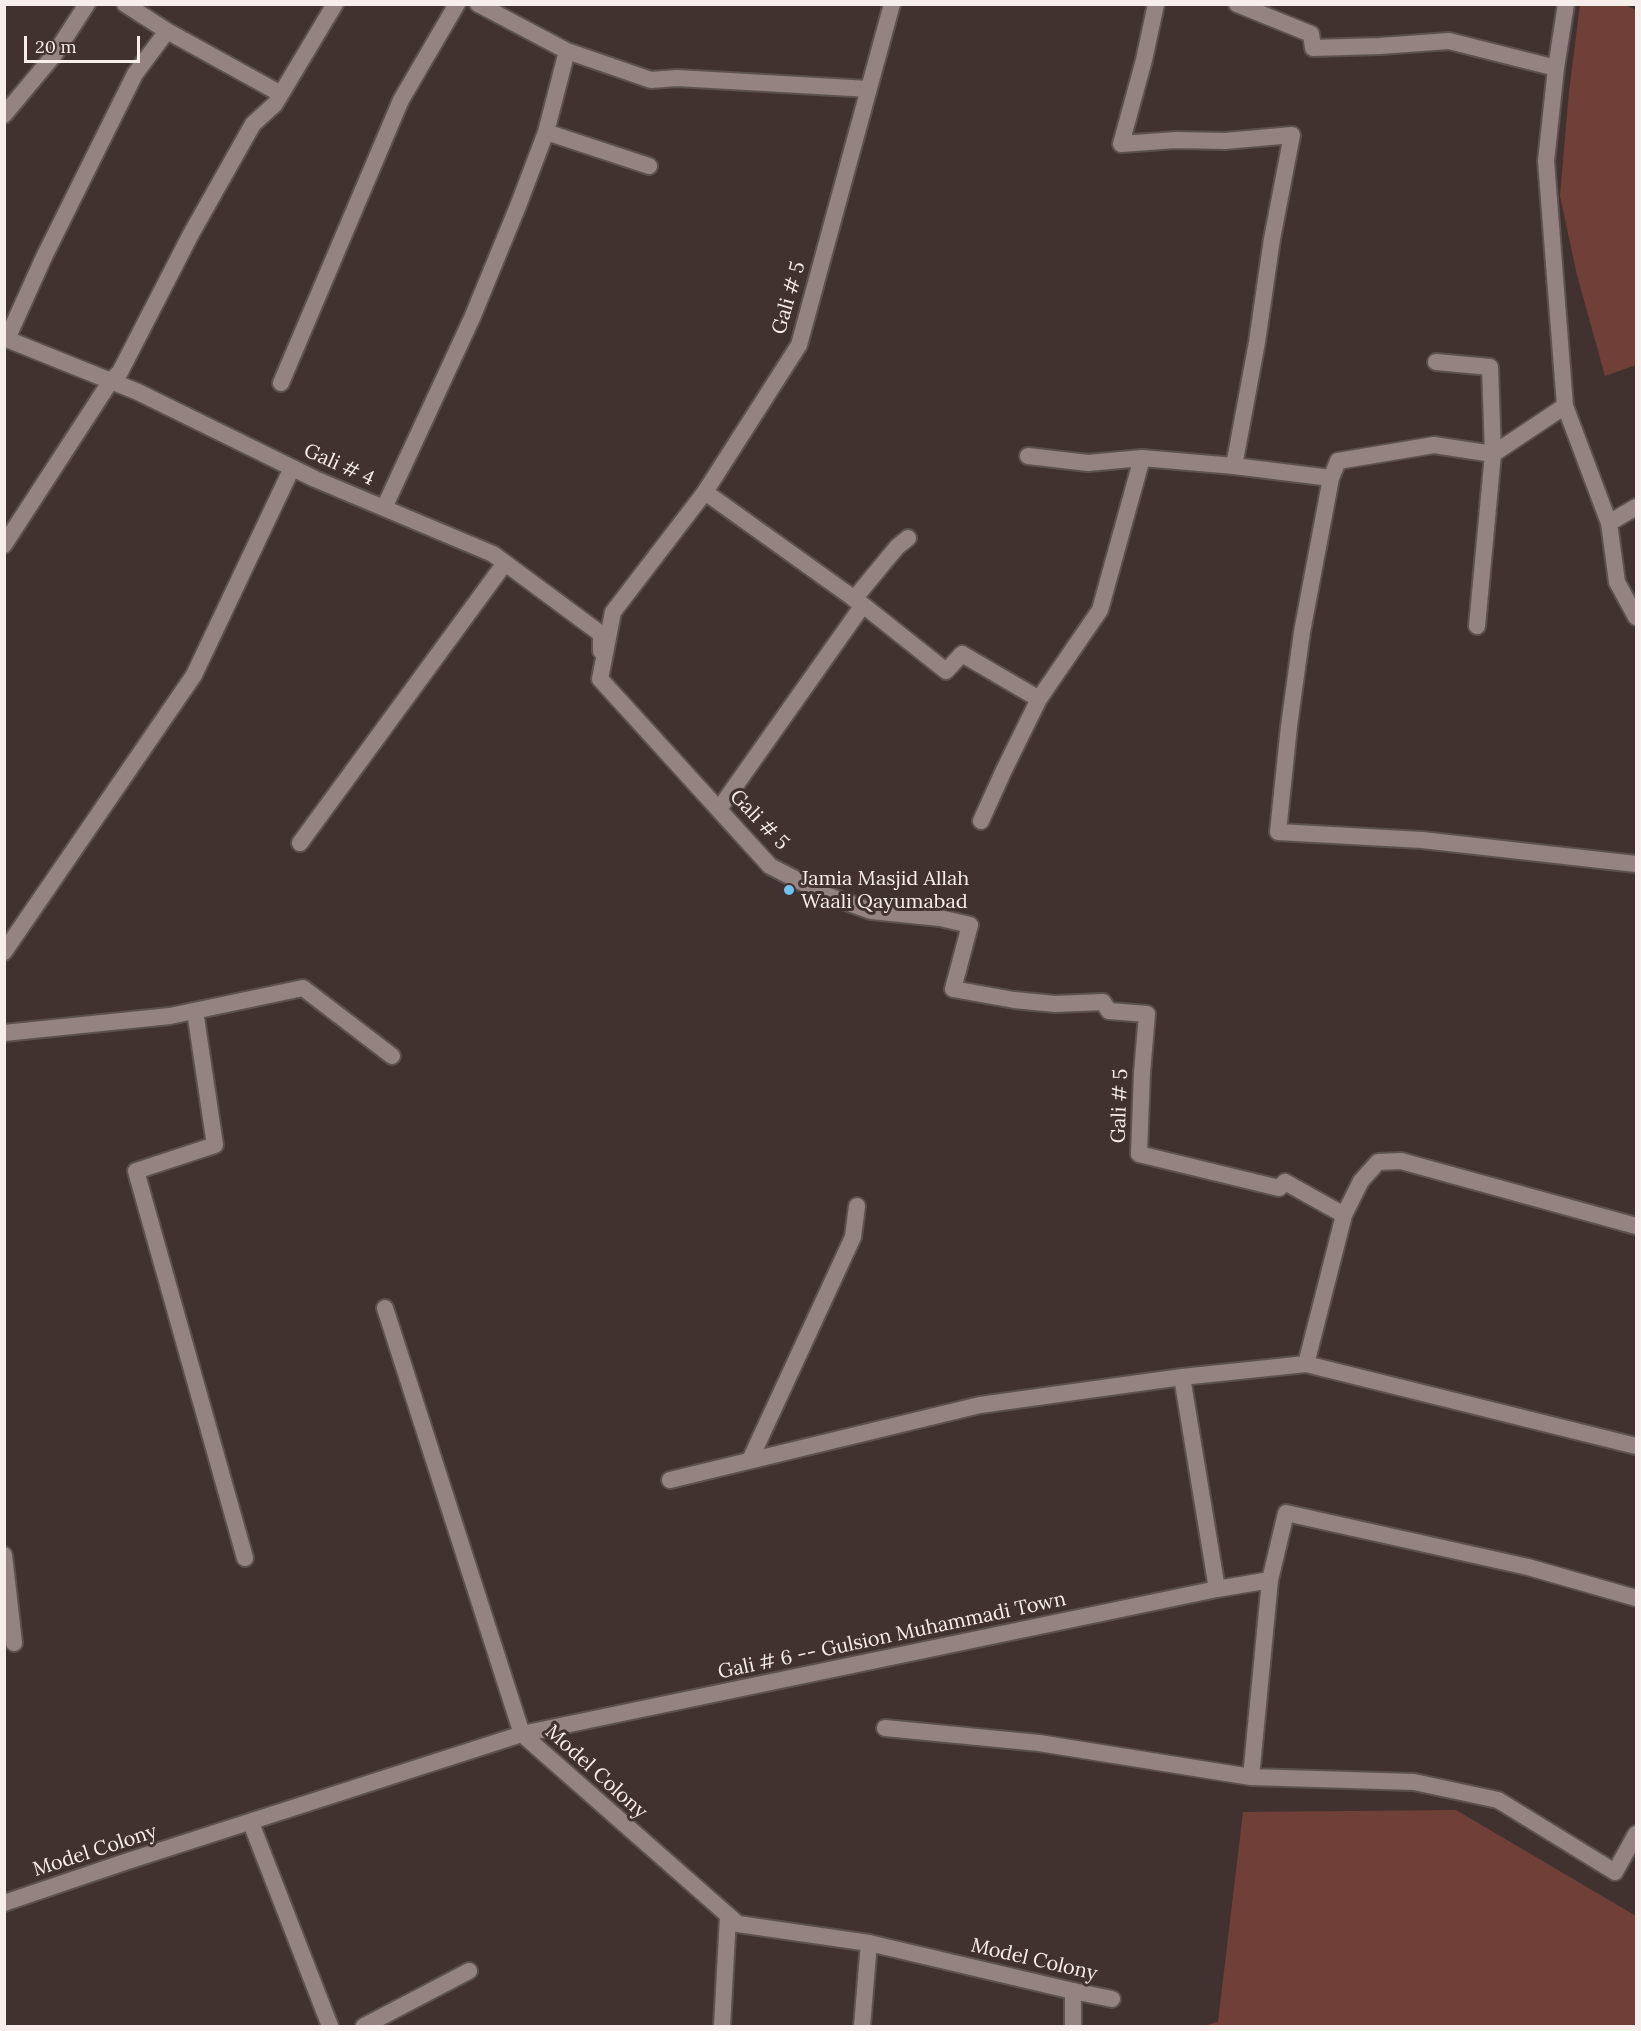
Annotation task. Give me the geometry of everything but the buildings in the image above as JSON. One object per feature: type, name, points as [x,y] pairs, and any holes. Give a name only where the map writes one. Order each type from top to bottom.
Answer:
[{"type":"street","points":[[4,114],[54,55],[87,4]]},
{"type":"street","points":[[125,4],[167,31],[281,94]]},
{"type":"street","points":[[4,545],[110,382],[120,372],[191,234],[253,124],[275,104],[335,4]]},
{"type":"street","points":[[281,383],[401,100],[457,4]]},
{"type":"street","points":[[478,4],[567,51],[651,80],[676,78],[869,89]]},
{"type":"street","name":"Gali # 5","points":[[892,4],[799,345],[705,492],[613,612],[600,679],[770,866],[826,895],[871,911],[940,918],[970,925],[953,989],[1014,1000],[1055,1004],[1102,1002],[1109,1011],[1147,1014],[1139,1154],[1279,1188],[1285,1182],[1344,1215]]},
{"type":"street","points":[[1156,4],[1144,60],[1121,144],[1176,140],[1225,141],[1292,135],[1234,466]]},
{"type":"street","points":[[1237,4],[1311,34],[1313,48],[1449,41],[1556,68]]},
{"type":"street","points":[[1566,4],[1556,68],[1546,161],[1565,406],[1609,523],[1617,582],[1636,618]]},
{"type":"street","points":[[6,339],[135,74],[167,31]]},
{"type":"street","points":[[384,508],[472,318],[518,206],[546,132],[567,51]]},
{"type":"street","points":[[546,132],[649,166]]},
{"type":"street","name":"Gali # 4","points":[[6,339],[138,392],[292,468],[493,554],[601,634],[600,679]]},
{"type":"street","points":[[1436,362],[1490,367],[1492,454],[1477,626]]},
{"type":"street","points":[[1565,406],[1492,454],[1434,445],[1338,461],[1331,478],[1302,632],[1278,832],[1422,840],[1636,864]]},
{"type":"street","points":[[1028,456],[1088,463],[1142,458],[1331,478]]},
{"type":"street","points":[[981,821],[1039,699],[1100,610],[1142,458]]},
{"type":"street","points":[[4,952],[194,675],[292,468]]},
{"type":"street","points":[[705,492],[859,602],[946,671],[962,654],[1039,699]]},
{"type":"street","points":[[1609,523],[1636,507]]},
{"type":"street","points":[[719,809],[897,547],[908,538]]},
{"type":"street","points":[[300,843],[505,563]]},
{"type":"street","points":[[4,1032],[170,1016],[303,988],[392,1056]]},
{"type":"street","points":[[195,1011],[215,1145],[135,1171],[245,1558]]},
{"type":"street","points":[[1306,1364],[1344,1215],[1361,1181],[1378,1162],[1401,1161],[1636,1226]]},
{"type":"street","points":[[750,1461],[853,1237],[857,1206]]},
{"type":"street","points":[[385,1308],[522,1734]]},
{"type":"street","points":[[670,1480],[980,1405],[1182,1377],[1306,1364],[1636,1446]]},
{"type":"street","points":[[1182,1377],[1217,1589]]},
{"type":"street","points":[[1251,1777],[1270,1580],[1286,1513],[1528,1567],[1636,1598]]},
{"type":"street","points":[[4,1555],[14,1643]]},
{"type":"street","name":"Gali # 6 -- Gulsion Muhammadi Town","points":[[522,1734],[1217,1589],[1270,1580]]},
{"type":"street","points":[[885,1728],[1039,1743],[1251,1777],[1414,1782],[1498,1800],[1615,1872],[1636,1834]]},
{"type":"street","name":"Model Colony","points":[[4,1903],[522,1734],[738,1924],[869,1943],[1112,1999]]},
{"type":"street","points":[[251,1823],[330,2026]]},
{"type":"street","points":[[722,2026],[728,1917]]},
{"type":"street","points":[[862,2026],[869,1943]]},
{"type":"street","points":[[364,2026],[469,1971]]},
{"type":"street","points":[[1073,1991],[1073,2026]]},
{"type":"shaded area","points":[[1580,5],[1625,5],[1636,10],[1636,365],[1605,376],[1577,275],[1560,196],[1569,92]]},
{"type":"shaded area","points":[[1456,1810],[1636,1916],[1636,2026],[1203,2026],[1218,2022],[1243,1812]]},
{"type":"place","name":"Jamia Masjid Allah Waali Qayumabad","points":[[789,890]]}]
